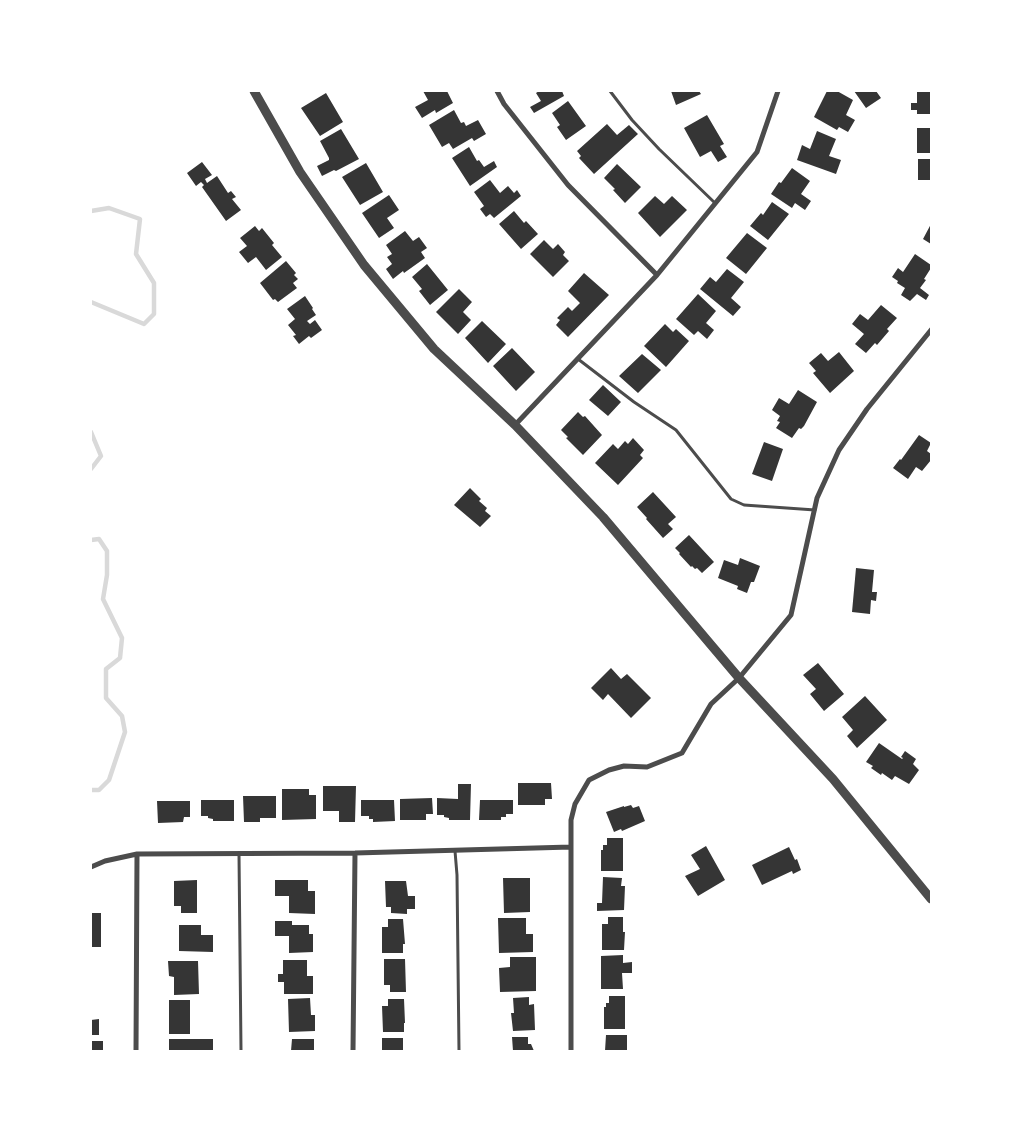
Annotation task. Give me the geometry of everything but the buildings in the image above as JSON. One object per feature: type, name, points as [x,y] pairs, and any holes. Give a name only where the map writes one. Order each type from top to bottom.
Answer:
[{"type":"street","points":[[497,91],[504,104],[568,184],[657,275]]},
{"type":"street","points":[[256,92],[300,172],[364,265],[434,349],[515,425],[603,517],[739,678],[833,779],[931,899]]},
{"type":"street","points":[[515,425],[657,275],[757,152],[775,92]]},
{"type":"street","points":[[571,1051],[571,820],[575,804],[589,780],[609,770],[624,766],[647,767],[682,753],[711,704],[739,678],[791,615],[817,498],[839,450],[867,408],[931,330]]},
{"type":"street","points":[[91,867],[105,861],[137,854],[355,853],[571,847]]},
{"type":"street","points":[[353,1051],[355,853]]},
{"type":"street","points":[[136,1051],[137,854]]},
{"type":"lane","points":[[610,91],[646,134],[715,203]]},
{"type":"lane","points":[[578,359],[634,402],[676,430],[731,499],[744,505],[814,510]]},
{"type":"lane","points":[[455,850],[459,1051]]},
{"type":"lane","points":[[239,853],[241,1051]]},
{"type":"waterway","points":[[91,211],[109,208],[140,219],[136,254],[154,283],[154,314],[144,324],[91,302]]},
{"type":"waterway","points":[[91,432],[101,456],[91,469]]},
{"type":"waterway","points":[[91,540],[99,539],[107,551],[107,575],[103,599],[122,638],[120,658],[106,669],[106,698],[122,716],[125,732],[109,780],[99,790],[91,790]]}]
